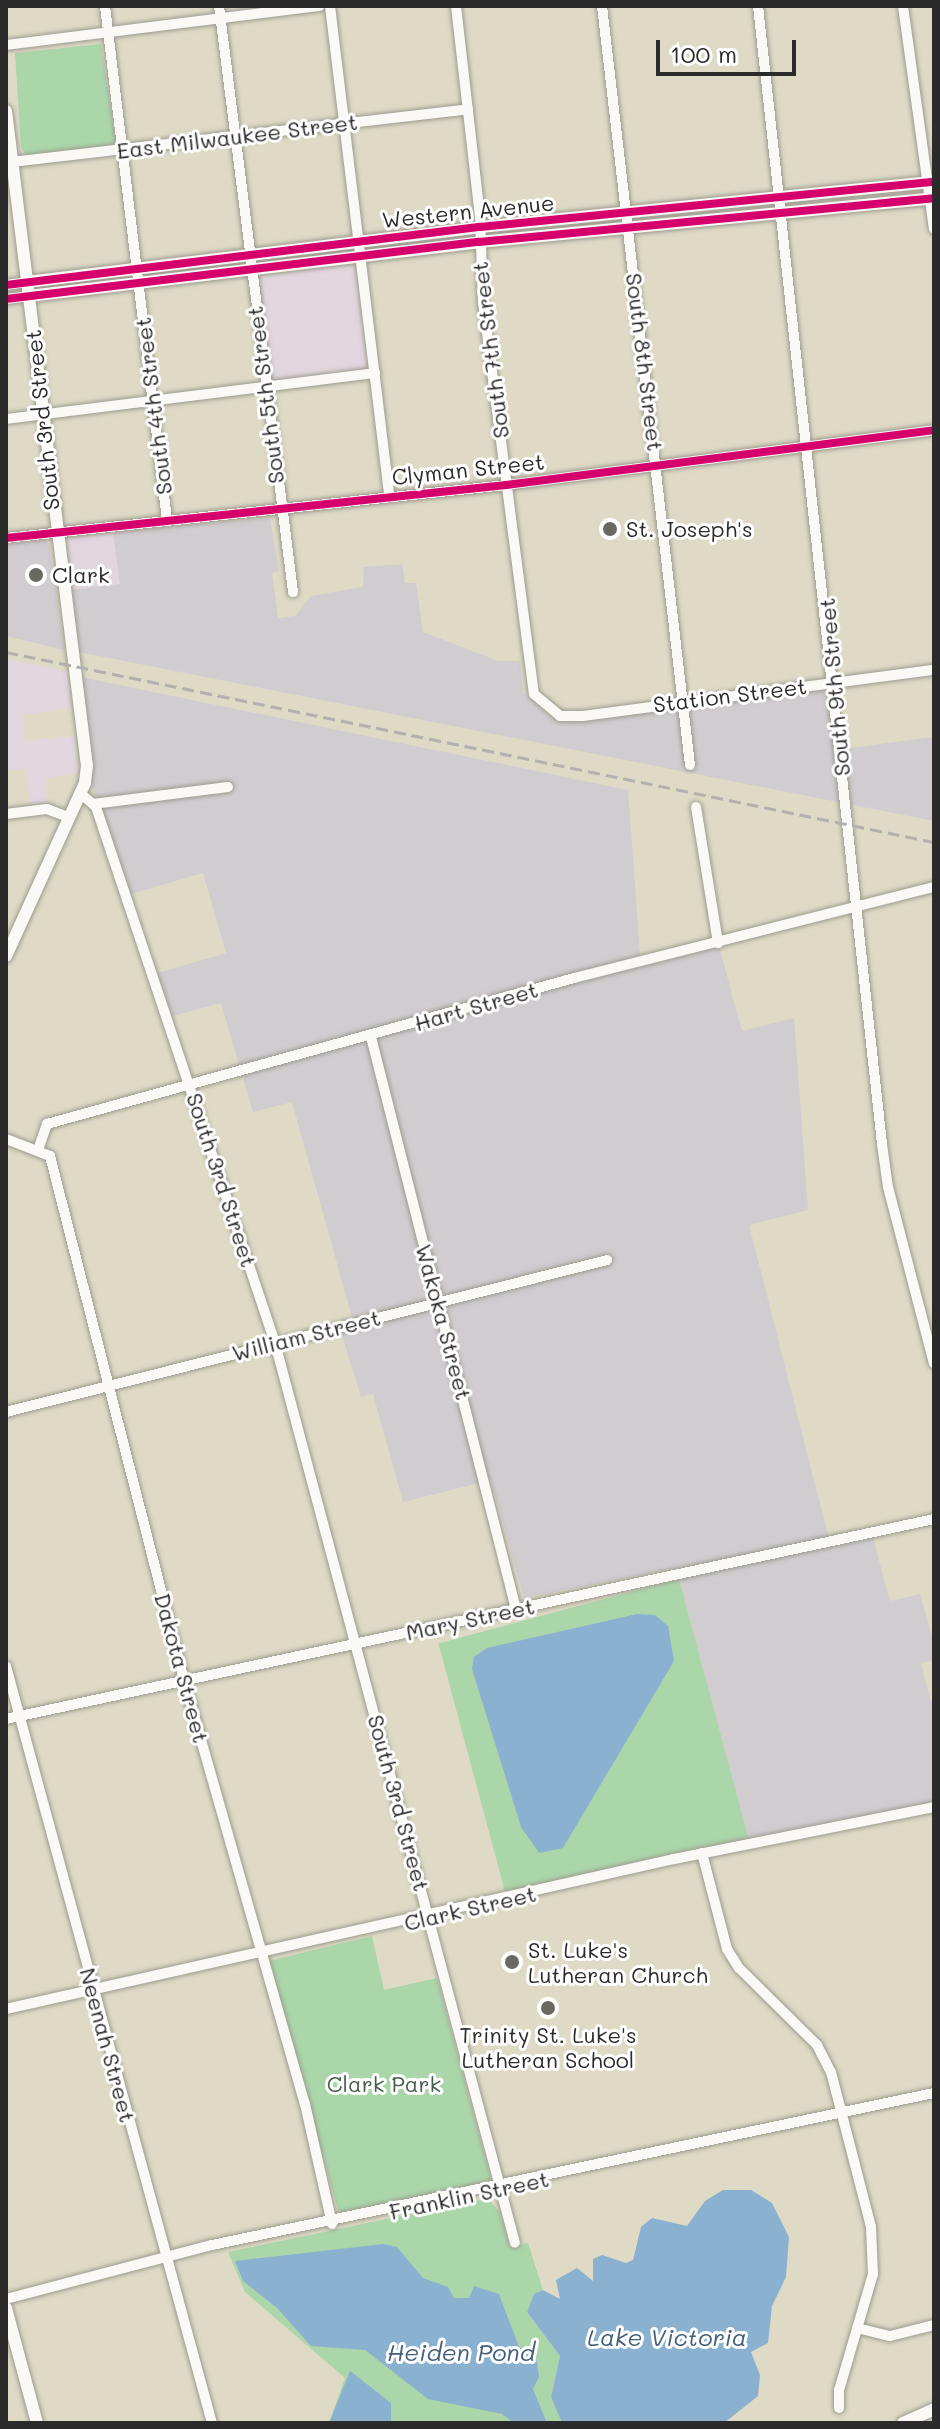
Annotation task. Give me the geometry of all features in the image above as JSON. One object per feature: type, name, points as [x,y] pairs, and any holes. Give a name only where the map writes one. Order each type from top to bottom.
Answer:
[{"type":"street","name":"South 4th Street","points":[[105,6],[167,520]]},
{"type":"street","points":[[6,45],[108,32],[220,12],[320,6]]},
{"type":"street","points":[[330,6],[389,496]]},
{"type":"street","name":"South 7th Street","points":[[456,6],[506,485],[534,694]]},
{"type":"street","name":"South 8th Street","points":[[602,6],[658,465],[690,765]]},
{"type":"street","name":"South 9th Street","points":[[758,6],[810,446],[835,681],[854,906],[888,1187],[934,1363]]},
{"type":"street","points":[[903,6],[934,229]]},
{"type":"street","name":"South 5th Street","points":[[220,12],[279,508],[293,592]]},
{"type":"street","name":"East Milwaukee Street","points":[[9,162],[468,109]]},
{"type":"street","name":"South 3rd Street","points":[[6,111],[9,162],[29,296],[55,533],[87,766],[80,793],[6,956]]},
{"type":"street","name":"Western Avenue","points":[[6,285],[480,227],[929,183]]},
{"type":"street","name":"Western Avenue","points":[[6,299],[479,242],[930,198]]},
{"type":"street","points":[[6,419],[375,373]]},
{"type":"street","name":"Clyman Street","points":[[6,538],[506,485],[934,430]]},
{"type":"street","name":"Station Street","points":[[534,694],[560,716],[934,670]]},
{"type":"street","points":[[80,793],[93,804],[228,787]]},
{"type":"street","name":"South 3rd Street","points":[[93,804],[191,1084],[275,1343],[515,2243]]},
{"type":"street","points":[[696,807],[718,943]]},
{"type":"street","points":[[6,814],[47,809],[68,817]]},
{"type":"street","name":"Hart Street","points":[[38,1150],[47,1124],[934,887]]},
{"type":"street","name":"Wakoka Street","points":[[371,1037],[516,1609]]},
{"type":"street","points":[[6,1139],[38,1150]]},
{"type":"street","name":"Dakota Street","points":[[38,1150],[50,1156],[106,1385],[184,1680],[305,2104],[332,2224]]},
{"type":"street","name":"William Street","points":[[6,1412],[607,1260]]},
{"type":"street","name":"Mary Street","points":[[6,1719],[934,1519]]},
{"type":"street","name":"Neenah Street","points":[[6,1666],[212,2423]]},
{"type":"street","name":"Clark Street","points":[[6,2009],[430,1917],[702,1853],[934,1807]]},
{"type":"street","points":[[702,1853],[727,1949],[739,1968],[817,2045],[831,2072],[874,2248],[871,2285],[839,2390],[839,2408]]},
{"type":"street","name":"Franklin Street","points":[[6,2299],[167,2260],[212,2245],[332,2224],[934,2093]]},
{"type":"street","points":[[6,2308],[37,2423]]},
{"type":"street","points":[[857,2328],[890,2336],[934,2325]]},
{"type":"street","points":[[903,2423],[934,2409]]},
{"type":"shaded area","points":[[346,264],[355,270],[368,371],[270,383],[259,277]]},
{"type":"shaded area","points":[[270,518],[279,571],[272,573],[278,618],[295,616],[311,596],[363,587],[364,567],[402,564],[405,583],[416,583],[423,632],[498,661],[520,661],[523,692],[551,717],[826,690],[835,750],[934,737],[934,821],[79,652],[70,590],[120,584],[113,532]]},
{"type":"shaded area","points":[[113,532],[121,584],[73,592],[65,540]]},
{"type":"shaded area","points":[[45,540],[50,546],[64,650],[6,636],[6,544]]},
{"type":"shaded area","points":[[6,659],[67,671],[71,708],[22,715],[25,741],[75,736],[77,773],[45,778],[47,802],[31,804],[26,769],[6,771]]},
{"type":"shaded area","points":[[81,677],[628,790],[641,967],[719,946],[742,1031],[794,1018],[808,1210],[749,1225],[831,1547],[873,1538],[890,1601],[920,1594],[934,1644],[934,1660],[921,1663],[934,1713],[934,1802],[748,1839],[676,1568],[524,1598],[491,1480],[403,1502],[373,1394],[361,1397],[341,1332],[355,1328],[292,1102],[253,1112],[221,1003],[172,1016],[158,973],[226,953],[203,873],[131,894],[92,785]]},
{"type":"green space","points":[[101,44],[116,144],[26,156],[21,147],[15,53]]},
{"type":"green space","points":[[679,1579],[749,1839],[508,1903],[438,1643]]},
{"type":"green space","name":"Clark Park","points":[[372,1936],[384,1990],[437,1978],[491,2179],[487,2186],[349,2216],[338,2210],[269,1961]]},
{"type":"green space","points":[[488,2198],[500,2213],[510,2247],[528,2243],[543,2290],[534,2295],[527,2312],[560,2356],[551,2397],[562,2423],[329,2423],[345,2378],[245,2292],[228,2252]]},
{"type":"water","points":[[637,1614],[655,1615],[668,1626],[674,1661],[563,1848],[539,1853],[521,1827],[472,1669],[474,1657],[487,1648]]},
{"type":"water","name":"Lake Victoria","points":[[723,2190],[751,2190],[772,2203],[789,2237],[786,2277],[772,2306],[768,2343],[751,2352],[760,2375],[758,2396],[724,2423],[562,2423],[551,2397],[560,2356],[527,2312],[534,2294],[543,2290],[560,2299],[556,2280],[577,2268],[593,2281],[593,2259],[602,2255],[626,2263],[633,2260],[641,2227],[652,2218],[687,2226],[705,2201]]},
{"type":"water","name":"Heiden Pond","points":[[383,2244],[397,2247],[423,2278],[448,2287],[454,2298],[469,2298],[474,2286],[499,2294],[519,2347],[536,2356],[539,2377],[533,2389],[547,2423],[514,2423],[502,2414],[428,2399],[365,2350],[311,2346],[277,2308],[243,2281],[235,2261]]},
{"type":"water","points":[[350,2371],[391,2403],[391,2423],[329,2423]]},
{"type":"railway","points":[[6,652],[934,842]]},
{"type":"cycle path","points":[[6,285],[480,227],[934,182]]},
{"type":"cycle path","points":[[6,299],[479,242],[934,198]]},
{"type":"cycle path","points":[[6,538],[506,485],[934,430]]},
{"type":"place","name":"St. Joseph's","points":[[610,529]]},
{"type":"place","name":"Clark","points":[[36,575]]},
{"type":"place","name":"St. Luke's Lutheran Church","points":[[512,1962]]},
{"type":"place","name":"Trinity St. Luke's Lutheran School","points":[[548,2008]]}]
